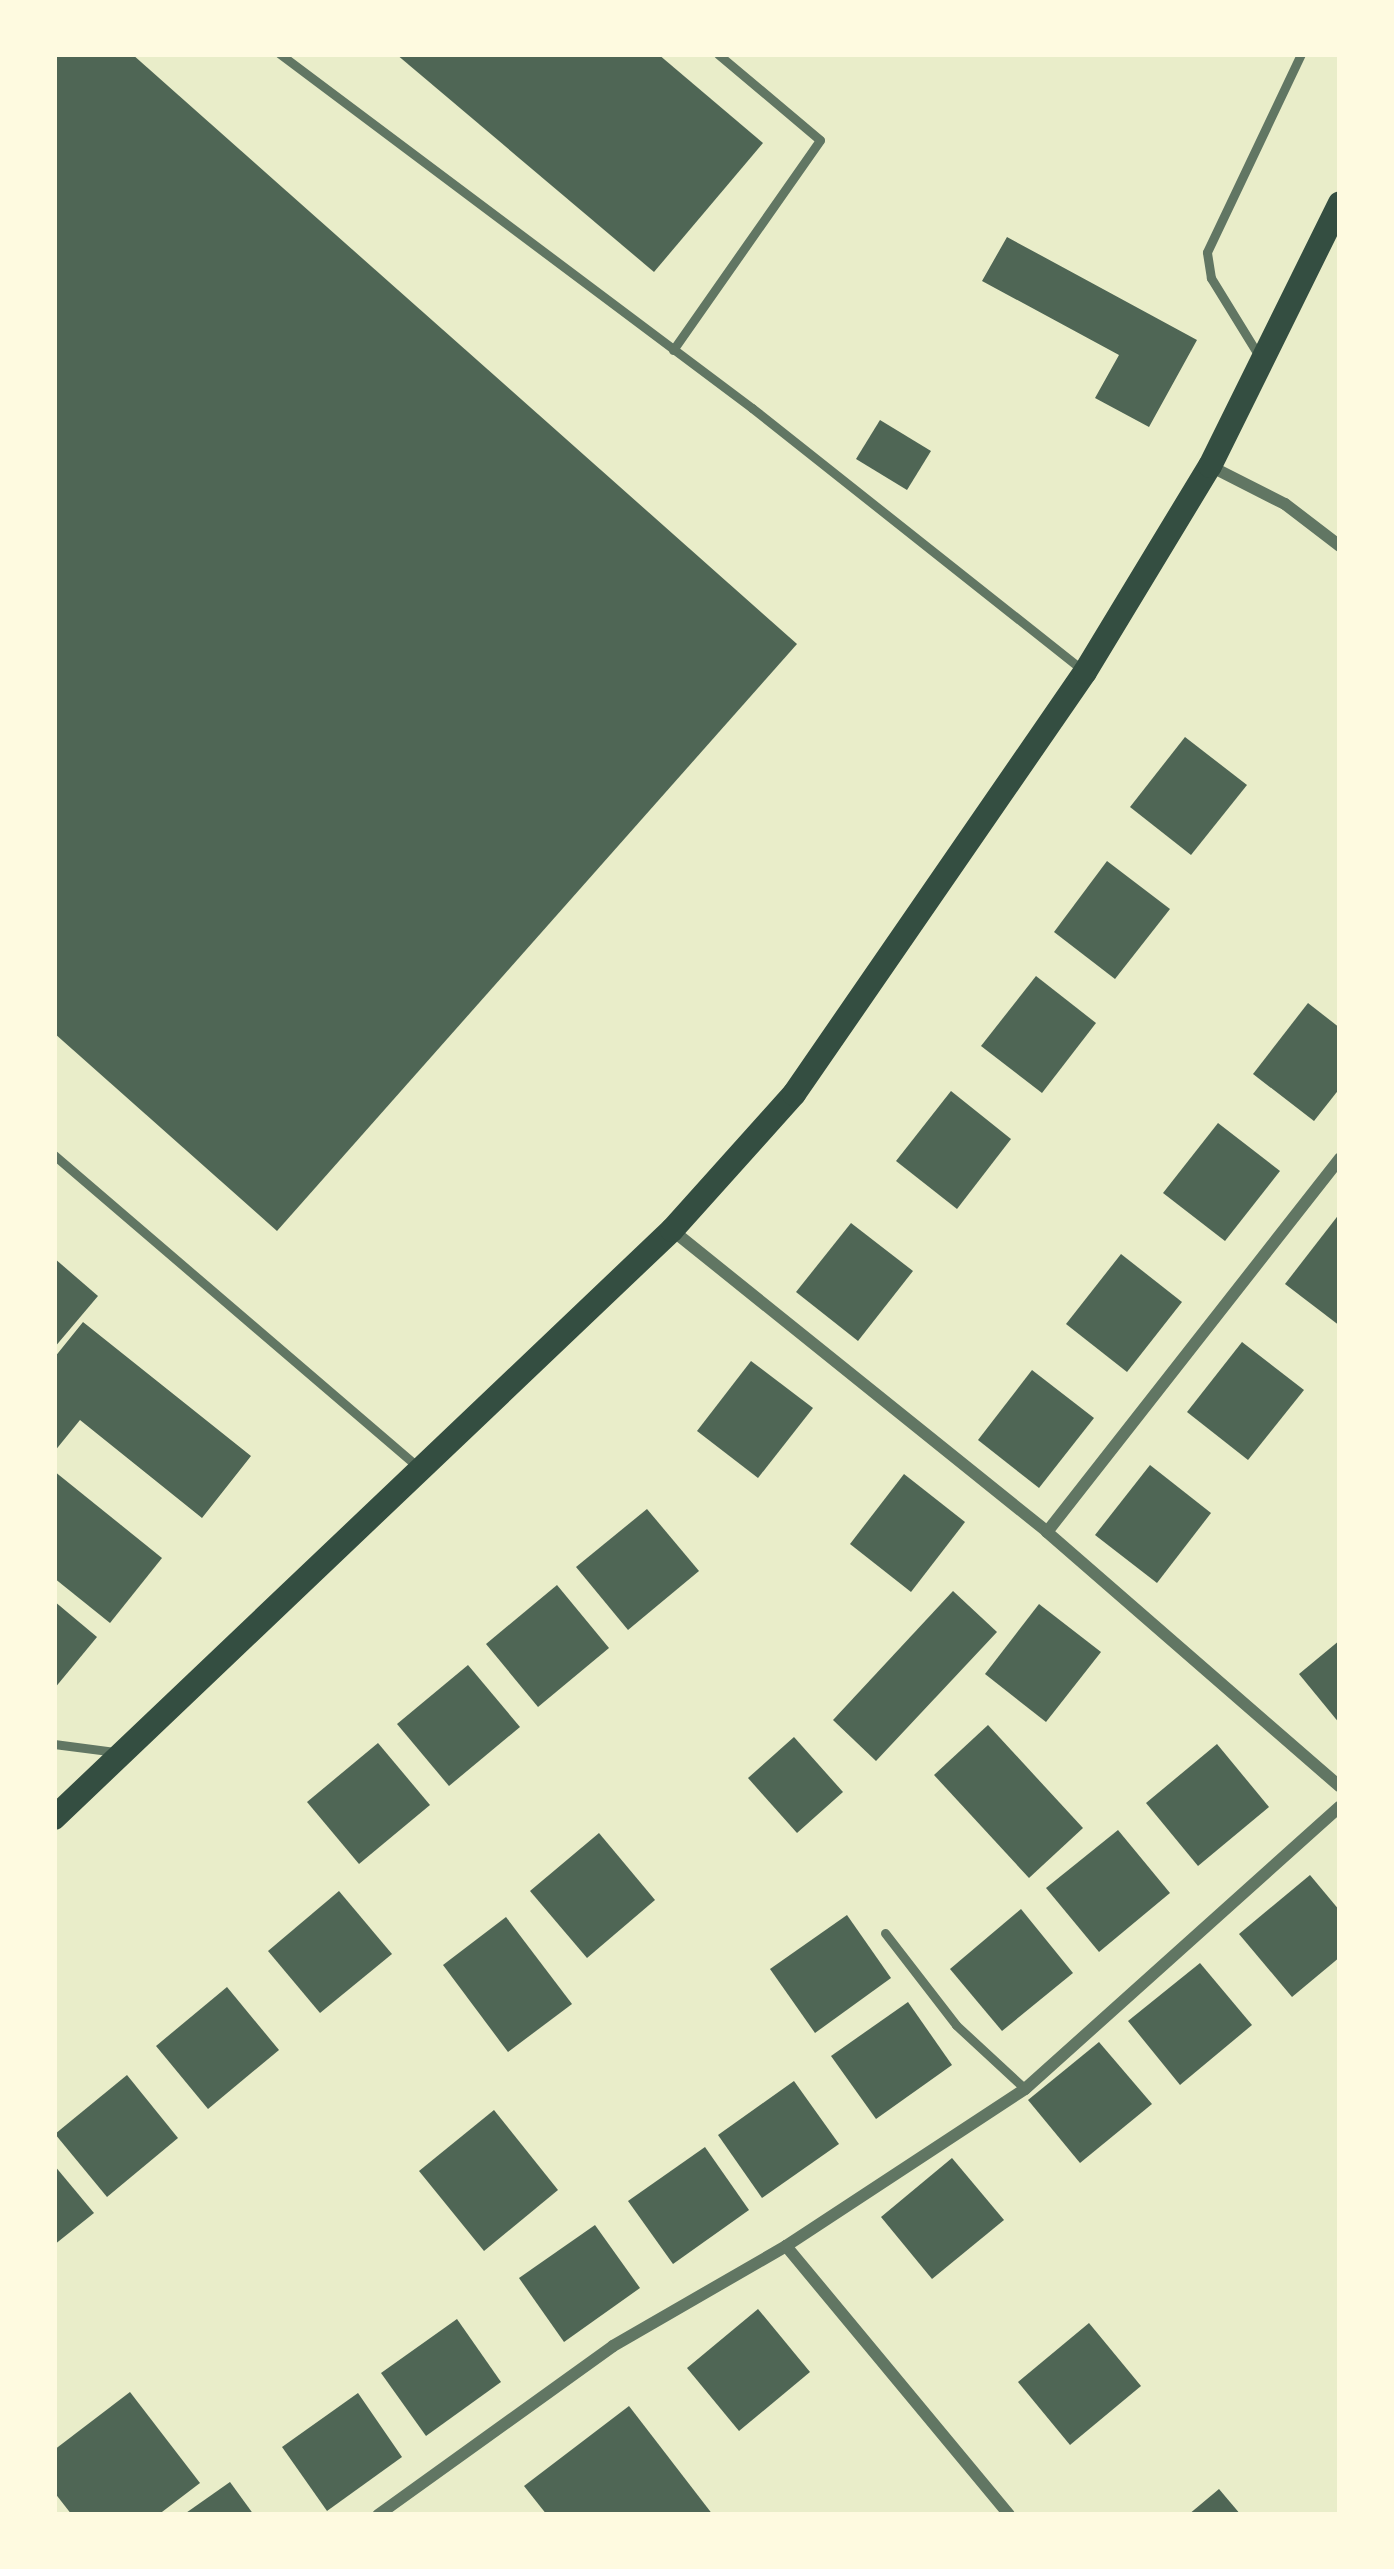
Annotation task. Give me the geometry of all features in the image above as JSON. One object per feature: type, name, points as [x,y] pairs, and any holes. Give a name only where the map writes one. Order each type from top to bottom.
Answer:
[{"type":"main road","points":[[54,1818],[416,1465],[672,1229],[794,1094],[868,996],[1085,672],[1210,466],[1340,203]]},
{"type":"street","points":[[1210,466],[1285,504],[1340,546]]},
{"type":"street","points":[[1047,1532],[1340,1158]]},
{"type":"street","points":[[672,1229],[1047,1532],[1340,1787]]},
{"type":"street","points":[[378,2515],[613,2346],[786,2246],[1025,2089],[1340,1806]]},
{"type":"street","points":[[786,2246],[1009,2515]]},
{"type":"lane","points":[[280,54],[674,350],[1085,672]]},
{"type":"lane","points":[[674,350],[820,140],[718,54]]},
{"type":"lane","points":[[1262,362],[1211,278],[1207,252],[1301,54]]},
{"type":"lane","points":[[54,1156],[416,1465]]},
{"type":"lane","points":[[54,1744],[121,1753]]},
{"type":"lane","points":[[885,1933],[956,2025],[1025,2089]]},
{"type":"building","points":[[54,54],[132,54],[797,644],[277,1231],[54,1033]]},
{"type":"building","points":[[396,54],[658,54],[763,143],[654,272]]},
{"type":"building","points":[[1007,237],[1197,340],[1149,427],[1095,398],[1119,355],[982,281]]},
{"type":"building","points":[[880,420],[931,451],[907,490],[856,459]]},
{"type":"building","points":[[1185,737],[1247,785],[1191,855],[1130,807]]},
{"type":"building","points":[[1107,861],[1170,909],[1115,979],[1054,932]]},
{"type":"building","points":[[1036,976],[1096,1023],[1042,1093],[981,1046]]},
{"type":"building","points":[[1308,1003],[1340,1028],[1340,1088],[1314,1121],[1253,1074]]},
{"type":"building","points":[[951,1091],[1011,1139],[957,1209],[896,1161]]},
{"type":"building","points":[[1218,1123],[1280,1171],[1225,1241],[1163,1193]]},
{"type":"building","points":[[1340,1213],[1340,1326],[1285,1284]]},
{"type":"building","points":[[851,1223],[913,1271],[858,1341],[796,1292]]},
{"type":"building","points":[[1121,1254],[1182,1302],[1127,1372],[1066,1324]]},
{"type":"building","points":[[54,1258],[98,1296],[54,1348]]},
{"type":"building","points":[[83,1322],[251,1456],[202,1518],[80,1420],[54,1452],[54,1358]]},
{"type":"building","points":[[1242,1342],[1304,1390],[1248,1460],[1187,1412]]},
{"type":"building","points":[[751,1361],[813,1408],[758,1478],[697,1431]]},
{"type":"building","points":[[1032,1370],[1094,1418],[1039,1488],[978,1440]]},
{"type":"building","points":[[1150,1465],[1211,1513],[1157,1583],[1095,1535]]},
{"type":"building","points":[[54,1471],[162,1558],[110,1623],[54,1578]]},
{"type":"building","points":[[904,1474],[965,1522],[911,1592],[850,1544]]},
{"type":"building","points":[[647,1509],[699,1571],[628,1630],[576,1567]]},
{"type":"building","points":[[557,1585],[609,1648],[538,1707],[486,1644]]},
{"type":"building","points":[[953,1591],[997,1632],[876,1761],[833,1720]]},
{"type":"building","points":[[54,1601],[97,1637],[54,1689]]},
{"type":"building","points":[[1039,1604],[1101,1652],[1046,1722],[985,1674]]},
{"type":"building","points":[[1340,1640],[1340,1724],[1299,1674]]},
{"type":"building","points":[[468,1665],[520,1727],[449,1786],[397,1724]]},
{"type":"building","points":[[988,1725],[1083,1828],[1029,1878],[934,1775]]},
{"type":"building","points":[[794,1737],[843,1792],[797,1833],[748,1778]]},
{"type":"building","points":[[378,1743],[430,1805],[359,1864],[307,1802]]},
{"type":"building","points":[[1217,1744],[1269,1807],[1198,1866],[1146,1803]]},
{"type":"building","points":[[1118,1830],[1170,1893],[1099,1952],[1046,1888]]},
{"type":"building","points":[[599,1833],[655,1900],[587,1958],[530,1891]]},
{"type":"building","points":[[1310,1875],[1340,1911],[1340,1957],[1292,1997],[1239,1934]]},
{"type":"building","points":[[339,1891],[392,1954],[320,2013],[268,1951]]},
{"type":"building","points":[[1021,1909],[1073,1973],[1002,2031],[950,1969]]},
{"type":"building","points":[[847,1915],[891,1978],[815,2033],[770,1969]]},
{"type":"building","points":[[506,1917],[572,2004],[508,2052],[443,1965]]},
{"type":"building","points":[[1200,1963],[1252,2025],[1180,2085],[1128,2021]]},
{"type":"building","points":[[227,1987],[279,2050],[208,2109],[156,2046]]},
{"type":"building","points":[[908,2002],[952,2065],[876,2119],[831,2056]]},
{"type":"building","points":[[1099,2042],[1152,2104],[1080,2163],[1028,2100]]},
{"type":"building","points":[[127,2075],[178,2138],[107,2197],[55,2134]]},
{"type":"building","points":[[794,2081],[839,2144],[762,2198],[718,2135]]},
{"type":"building","points":[[494,2110],[558,2190],[484,2251],[419,2171]]},
{"type":"building","points":[[705,2147],[749,2210],[673,2264],[628,2201]]},
{"type":"building","points":[[952,2158],[1004,2220],[932,2279],[881,2217]]},
{"type":"building","points":[[54,2165],[94,2213],[54,2245]]},
{"type":"building","points":[[595,2225],[640,2288],[564,2342],[519,2278]]},
{"type":"building","points":[[758,2309],[810,2372],[739,2431],[687,2368]]},
{"type":"building","points":[[457,2319],[501,2382],[426,2436],[381,2373]]},
{"type":"building","points":[[1089,2323],[1141,2386],[1070,2445],[1018,2382]]},
{"type":"building","points":[[130,2392],[200,2483],[158,2515],[72,2515],[54,2492],[54,2450]]},
{"type":"building","points":[[358,2393],[402,2457],[327,2511],[282,2447]]},
{"type":"building","points":[[629,2406],[713,2515],[547,2515],[524,2486]]},
{"type":"building","points":[[230,2482],[254,2515],[183,2515]]},
{"type":"building","points":[[1219,2489],[1241,2515],[1188,2515]]}]
